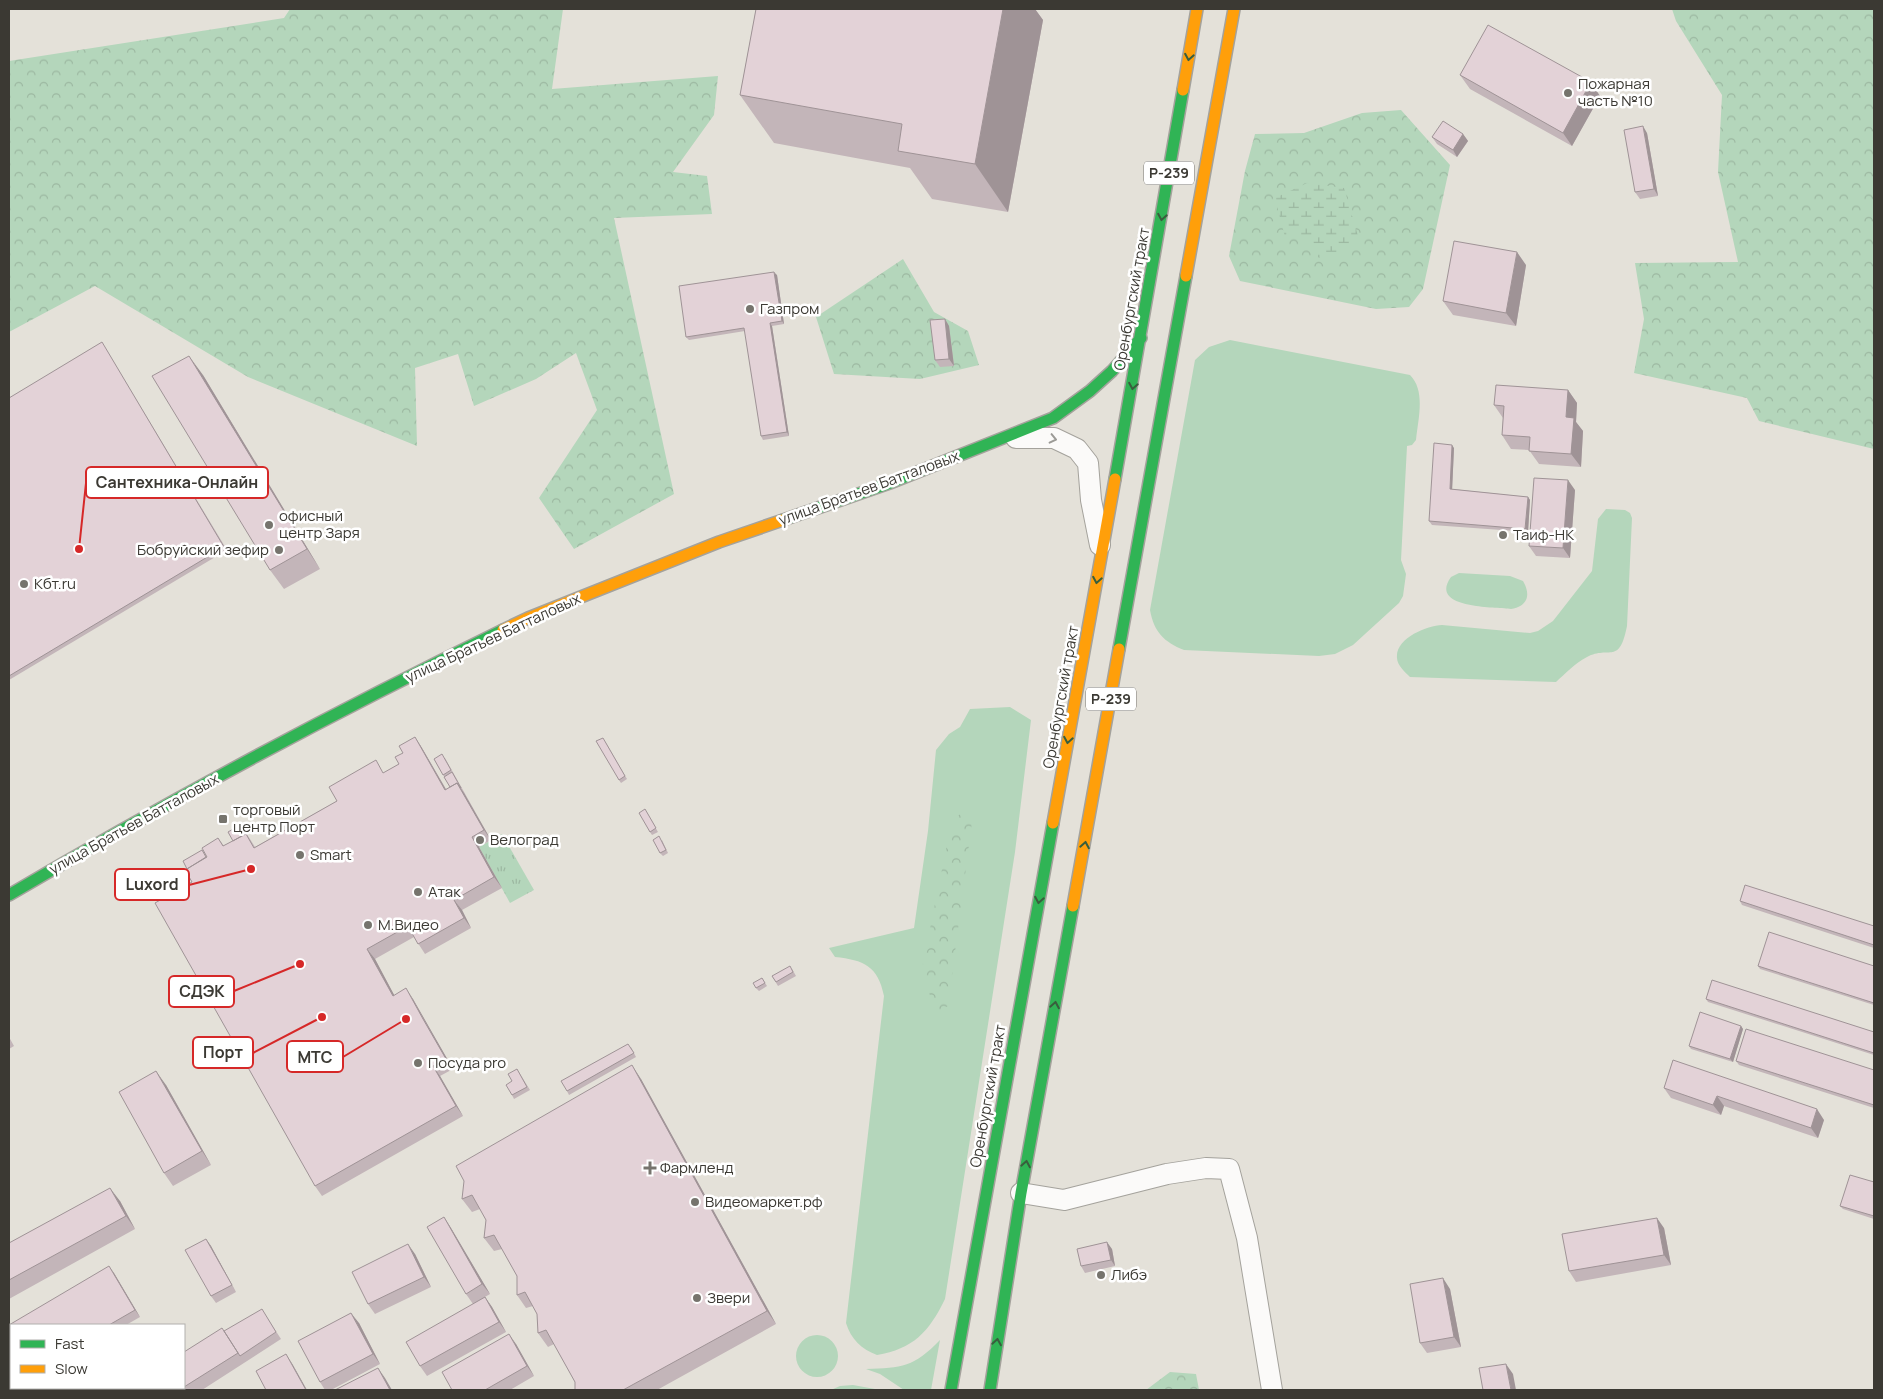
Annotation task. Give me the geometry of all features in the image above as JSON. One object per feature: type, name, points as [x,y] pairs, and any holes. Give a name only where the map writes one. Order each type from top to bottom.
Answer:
[{"type":"main road","name":"Оренбургский тракт","points":[[950,1390],[1141,338],[1197,9]]},
{"type":"main road","name":"Р-239","points":[[990,1390],[1021,1193],[1234,9]]},
{"type":"main road","name":"улица Братьев Батталовых","points":[[9,895],[92,845],[379,691],[528,618],[719,542],[890,483],[1052,418],[1090,392],[1112,371],[1141,338]]},
{"type":"street","name":"улица Братьев Батталовых","points":[[1004,438],[1054,438],[1077,449],[1088,463],[1091,500],[1102,556]]},
{"type":"street","points":[[1021,1193],[1064,1200],[1167,1174],[1206,1168],[1229,1169],[1247,1238],[1272,1390]]},
{"type":"green space","points":[[290,9],[563,9],[552,89],[718,76],[714,115],[673,172],[707,176],[712,214],[614,218],[674,494],[574,549],[539,498],[597,410],[576,353],[536,379],[474,406],[458,354],[415,368],[417,446],[248,377],[95,286],[9,332],[9,61],[284,18]]},
{"type":"green space","points":[[1672,9],[1874,9],[1874,449],[1759,421],[1747,398],[1634,373],[1644,319],[1635,263],[1738,262],[1718,172],[1722,95],[1676,21]]},
{"type":"green space","points":[[1401,110],[1450,165],[1423,289],[1409,307],[1376,309],[1240,281],[1229,256],[1245,171],[1255,134],[1304,133],[1362,113]]},
{"type":"green space","points":[[1307,183],[1344,188],[1358,236],[1340,256],[1319,258],[1302,235],[1285,237],[1275,198]]},
{"type":"green space","points":[[903,259],[934,312],[968,331],[979,365],[920,379],[834,374],[816,317]]},
{"type":"green space","points":[[1230,340],[1410,375],[1418,389],[1420,406],[1416,440],[1412,445],[1407,446],[1401,560],[1406,574],[1403,596],[1399,603],[1353,645],[1335,654],[1319,656],[1184,650],[1166,640],[1154,624],[1150,610],[1195,360],[1209,347]]},
{"type":"green space","points":[[1606,509],[1625,510],[1630,513],[1632,518],[1627,626],[1621,646],[1617,650],[1587,657],[1556,682],[1410,677],[1398,663],[1398,651],[1406,639],[1428,628],[1442,625],[1530,633],[1538,631],[1553,621],[1592,571],[1598,519]]},
{"type":"green space","points":[[1459,573],[1510,576],[1523,581],[1527,591],[1526,599],[1517,608],[1511,609],[1479,606],[1456,601],[1448,595],[1446,587],[1451,577]]},
{"type":"green space","points":[[1010,707],[1031,720],[1015,852],[945,1299],[933,1321],[919,1337],[901,1348],[877,1355],[857,1343],[846,1323],[884,996],[874,971],[854,960],[835,957],[829,948],[914,928],[928,831],[936,750],[949,734],[960,727],[970,709]]},
{"type":"green space","points":[[963,812],[973,814],[948,1006],[941,1010],[936,1010],[921,973],[952,820]]},
{"type":"green space","points":[[502,834],[534,890],[510,903],[479,847]]},
{"type":"green space","points":[[817,1335],[832,1341],[838,1356],[832,1371],[817,1377],[802,1371],[796,1356],[802,1341]]},
{"type":"green space","points":[[940,1340],[931,1390],[904,1390],[880,1374],[866,1369],[898,1367],[915,1361]]},
{"type":"green space","points":[[1170,1372],[1196,1374],[1199,1390],[1146,1390]]},
{"type":"green space","points":[[853,1385],[878,1390],[831,1390],[840,1386]]},
{"type":"building","points":[[756,9],[1003,9],[975,164],[898,151],[902,124],[740,95]]},
{"type":"building","points":[[1488,25],[1591,82],[1563,133],[1460,75]]},
{"type":"building","points":[[1443,121],[1463,134],[1453,150],[1432,137]]},
{"type":"building","points":[[1643,126],[1654,189],[1635,192],[1624,130]]},
{"type":"building","points":[[1454,241],[1517,252],[1506,313],[1443,301]]},
{"type":"building","points":[[774,272],[782,321],[770,323],[787,432],[761,436],[744,328],[686,337],[679,286]]},
{"type":"building","points":[[945,319],[949,359],[935,360],[930,320]]},
{"type":"building","points":[[102,342],[224,547],[9,676],[9,398]]},
{"type":"building","name":"офисный центр Заря","points":[[189,356],[307,549],[270,570],[152,376]]},
{"type":"building","points":[[1496,385],[1568,390],[1566,417],[1574,418],[1571,454],[1529,451],[1530,437],[1502,435],[1504,406],[1494,405]]},
{"type":"building","points":[[1434,443],[1452,445],[1450,489],[1528,497],[1525,529],[1429,521]]},
{"type":"building","points":[[1534,478],[1568,480],[1563,548],[1529,546]]},
{"type":"building","points":[[415,737],[445,790],[457,783],[484,830],[472,837],[494,877],[454,900],[464,918],[418,944],[408,926],[367,949],[393,996],[406,988],[446,1059],[433,1066],[456,1106],[315,1186],[155,903],[192,882],[185,870],[207,857],[202,848],[218,838],[223,846],[246,834],[254,848],[337,801],[329,787],[376,760],[383,773],[399,764],[395,757],[403,753],[399,746]]},
{"type":"building","points":[[603,738],[625,776],[619,780],[596,741]]},
{"type":"building","points":[[442,754],[451,770],[443,775],[434,759]]},
{"type":"building","points":[[452,772],[461,788],[457,783],[450,787],[444,777]]},
{"type":"building","points":[[645,809],[656,828],[650,832],[639,813]]},
{"type":"building","points":[[240,825],[245,834],[233,841],[228,832]]},
{"type":"building","points":[[659,836],[666,850],[660,853],[653,840]]},
{"type":"building","points":[[202,850],[206,857],[187,869],[183,861]]},
{"type":"building","points":[[1745,885],[1874,926],[1874,945],[1740,901]]},
{"type":"building","points":[[1769,932],[1874,966],[1874,1003],[1758,966]]},
{"type":"building","points":[[790,966],[793,972],[776,982],[772,976]]},
{"type":"building","points":[[762,978],[765,983],[756,988],[753,983]]},
{"type":"building","points":[[1712,980],[1874,1032],[1874,1053],[1706,999]]},
{"type":"building","points":[[1700,1012],[1741,1026],[1730,1059],[1689,1046]]},
{"type":"building","points":[[1746,1029],[1874,1070],[1874,1105],[1736,1061]]},
{"type":"building","points":[[628,1044],[634,1053],[567,1091],[561,1081]]},
{"type":"building","points":[[1673,1060],[1817,1109],[1811,1128],[1717,1096],[1713,1105],[1664,1088]]},
{"type":"building","points":[[632,1065],[767,1311],[623,1390],[575,1390],[575,1382],[546,1330],[538,1333],[537,1314],[525,1292],[517,1295],[517,1276],[494,1235],[484,1238],[486,1220],[472,1195],[462,1199],[464,1181],[456,1166]]},
{"type":"building","points":[[517,1069],[527,1087],[512,1095],[506,1085],[512,1081],[508,1074]]},
{"type":"building","points":[[156,1071],[202,1151],[164,1173],[119,1092]]},
{"type":"building","points":[[1850,1175],[1874,1182],[1874,1216],[1840,1206]]},
{"type":"building","points":[[110,1188],[126,1216],[9,1280],[9,1243]]},
{"type":"building","points":[[444,1217],[482,1284],[466,1294],[427,1227]]},
{"type":"building","points":[[1657,1218],[1664,1255],[1569,1271],[1562,1234]]},
{"type":"building","points":[[206,1239],[232,1285],[211,1296],[185,1250]]},
{"type":"building","points":[[1107,1242],[1111,1260],[1081,1266],[1077,1249]]},
{"type":"building","points":[[408,1244],[424,1277],[368,1304],[352,1272]]},
{"type":"building","points":[[109,1266],[135,1310],[111,1324],[11,1324]]},
{"type":"building","points":[[1443,1278],[1454,1337],[1420,1343],[1410,1284]]},
{"type":"building","points":[[485,1297],[499,1322],[420,1366],[406,1342]]},
{"type":"building","points":[[262,1309],[276,1332],[240,1356],[224,1331]]},
{"type":"building","points":[[351,1313],[373,1354],[320,1382],[298,1341]]},
{"type":"building","points":[[10,1324],[9,1384],[9,1325]]},
{"type":"building","points":[[222,1328],[238,1353],[185,1386],[185,1351]]},
{"type":"building","points":[[509,1334],[527,1366],[485,1390],[452,1390],[442,1372]]},
{"type":"building","points":[[286,1354],[306,1390],[266,1390],[256,1371]]},
{"type":"building","points":[[1506,1364],[1511,1390],[1483,1390],[1479,1368]]},
{"type":"building","points":[[378,1368],[390,1390],[335,1390]]},
{"type":"building","points":[[136,1389],[137,1390],[115,1390]]},
{"type":"traffic: fast","points":[[1115,479],[1183,90]]},
{"type":"traffic: fast","points":[[1119,649],[1186,276]]},
{"type":"traffic: fast","points":[[783,520],[890,483],[1053,418],[1090,391],[1112,371],[1141,338]]},
{"type":"traffic: fast","points":[[9,895],[130,825],[253,758],[503,630]]},
{"type":"traffic: fast","points":[[951,1390],[1053,823]]},
{"type":"traffic: fast","points":[[990,1390],[1021,1193],[1073,906]]},
{"type":"traffic: slow","points":[[1183,90],[1197,9]]},
{"type":"traffic: slow","points":[[1186,276],[1234,9]]},
{"type":"traffic: slow","points":[[1053,823],[1115,479]]},
{"type":"traffic: slow","points":[[503,630],[528,618],[719,542],[783,520]]},
{"type":"traffic: slow","points":[[1073,906],[1119,649]]},
{"type":"place","name":"Пожарная часть №10","points":[[1568,93]]},
{"type":"place","name":"Газпром","points":[[750,309]]},
{"type":"place","name":"офисный центр Заря","points":[[269,525]]},
{"type":"place","name":"Таиф-НК","points":[[1503,535]]},
{"type":"place","name":"Сантехника-Онлайн","points":[[79,549]]},
{"type":"place","name":"Бобруйский зефир","points":[[279,550]]},
{"type":"place","name":"Кбт.ru","points":[[24,584]]},
{"type":"place","name":"торговый центр Порт","points":[[223,819]]},
{"type":"place","name":"Велоград","points":[[480,840]]},
{"type":"place","name":"Smart","points":[[300,855]]},
{"type":"place","name":"Luxord","points":[[251,869]]},
{"type":"place","name":"Атак","points":[[418,892]]},
{"type":"place","name":"М.Видео","points":[[368,925]]},
{"type":"place","name":"СДЭК","points":[[300,964]]},
{"type":"place","name":"Порт","points":[[322,1017]]},
{"type":"place","name":"МТС","points":[[406,1019]]},
{"type":"place","name":"Посуда pro","points":[[418,1063]]},
{"type":"place","name":"Фармленд","points":[[650,1168]]},
{"type":"place","name":"Видеомаркет.рф","points":[[695,1202]]},
{"type":"place","name":"Либэ","points":[[1101,1275]]},
{"type":"place","name":"Звери","points":[[697,1298]]}]
